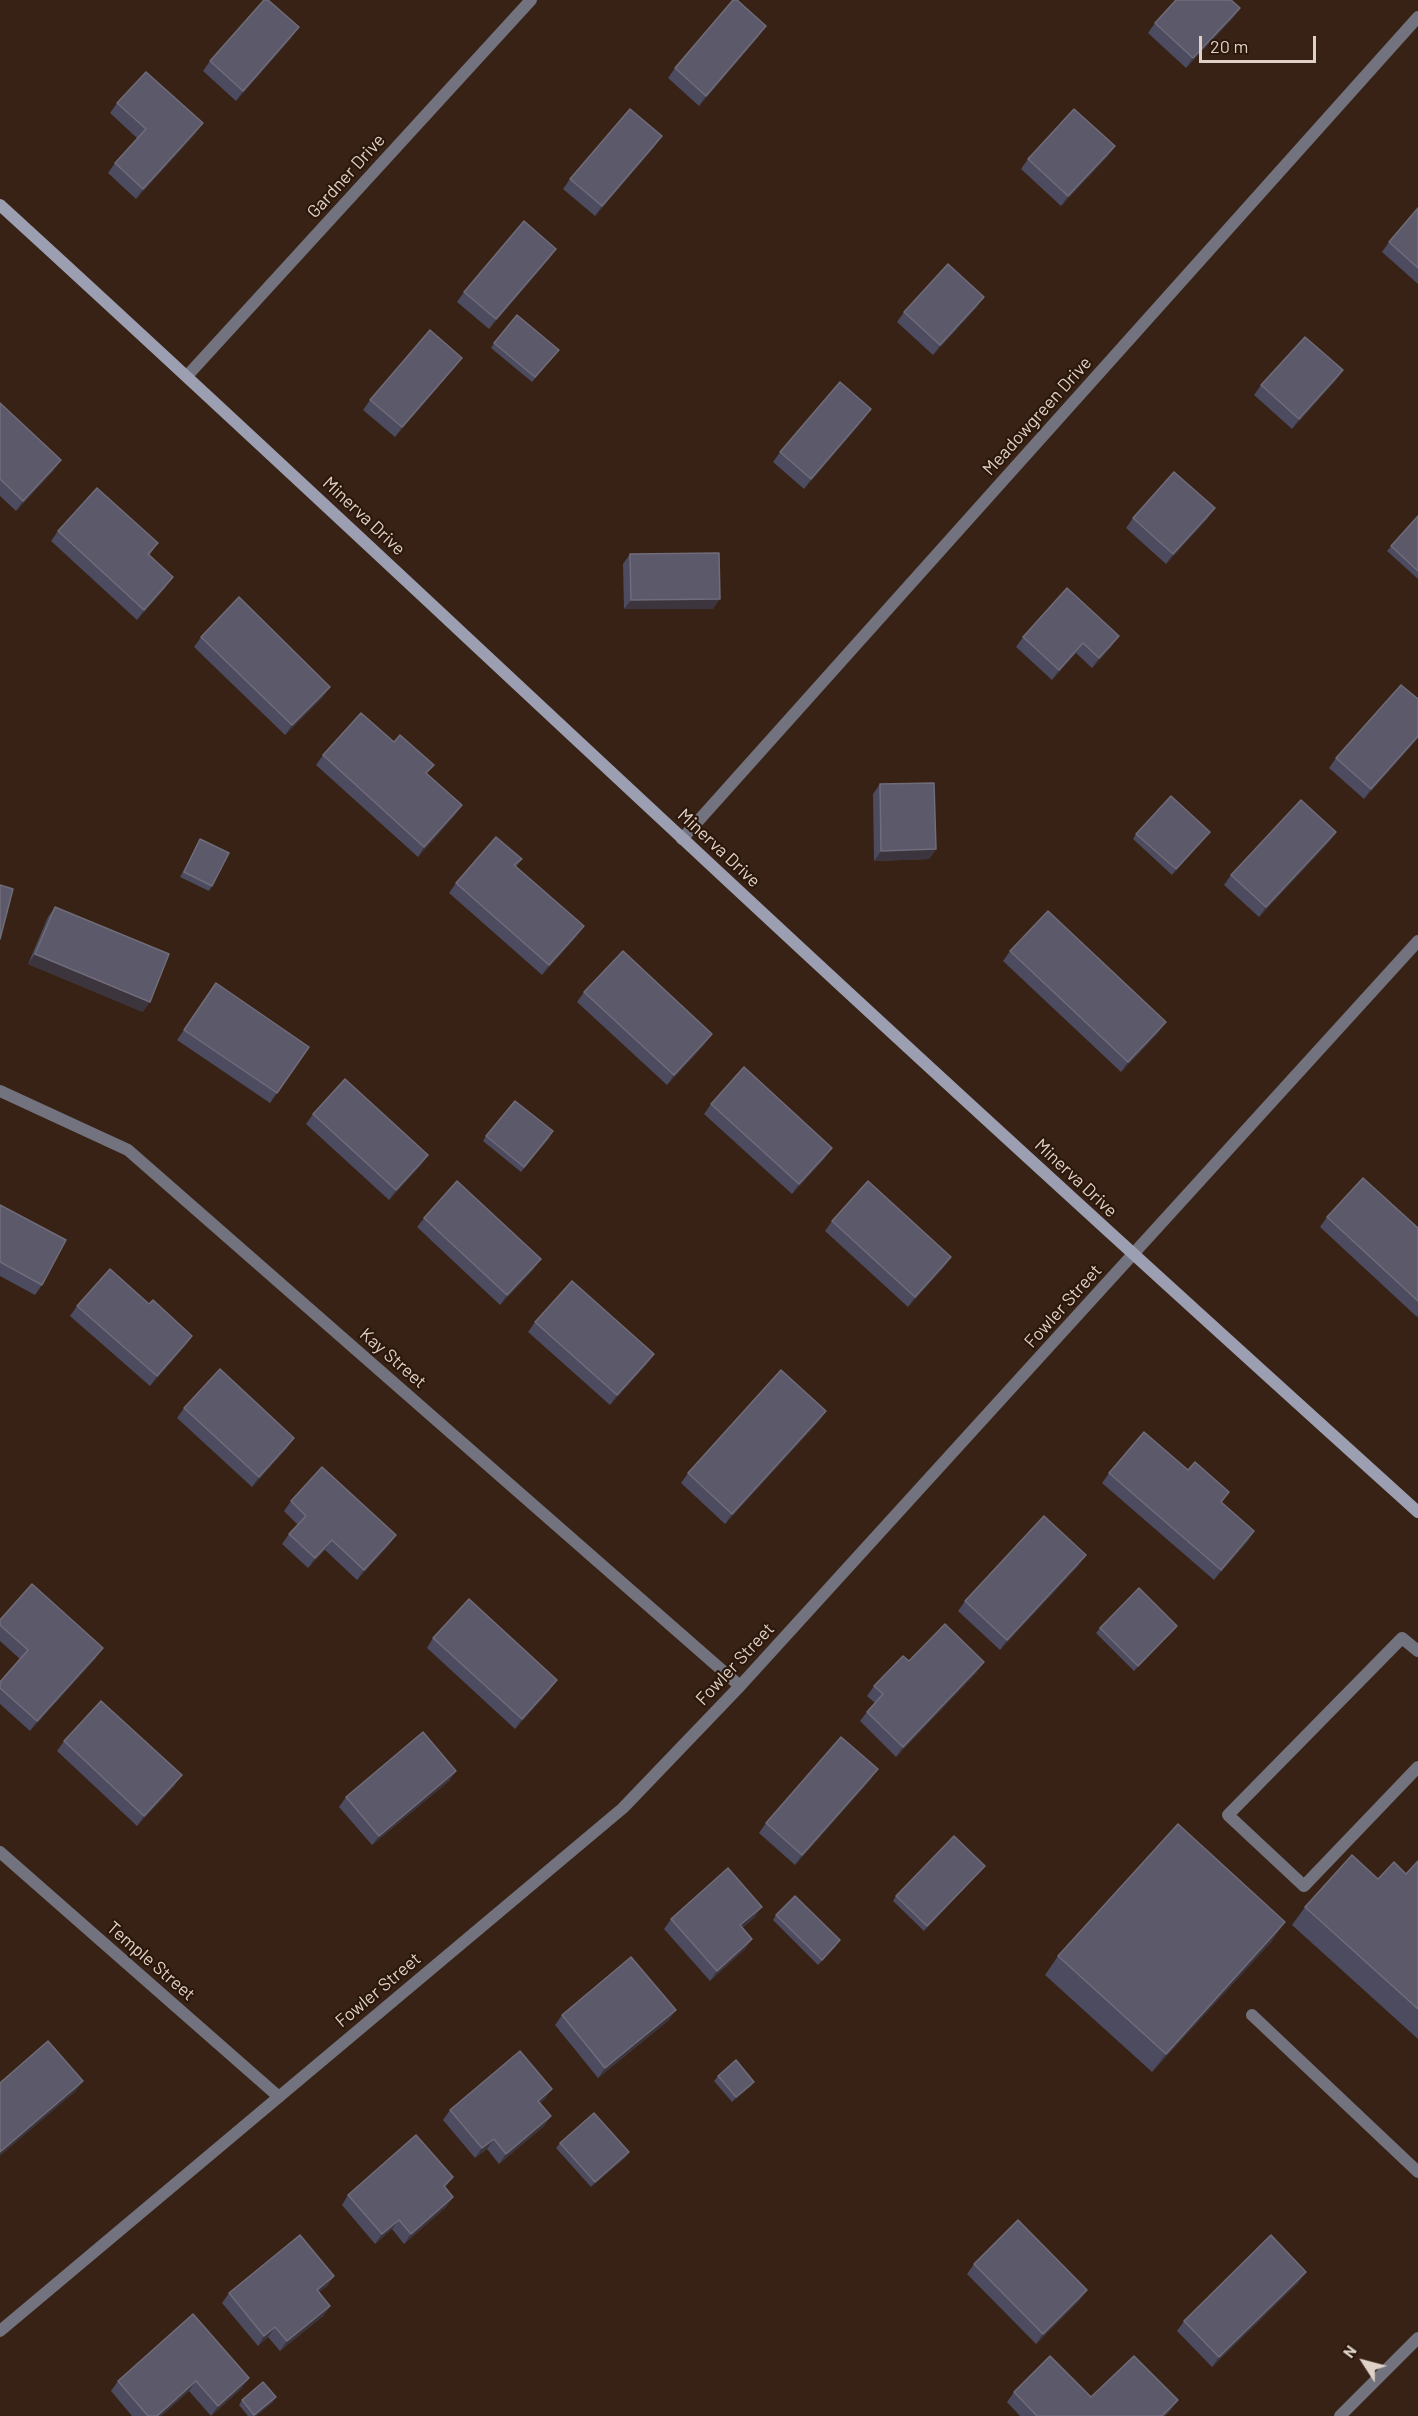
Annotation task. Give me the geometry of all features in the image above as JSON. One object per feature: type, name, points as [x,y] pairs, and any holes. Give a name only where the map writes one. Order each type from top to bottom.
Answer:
[{"type":"street","name":"Gardner Drive","points":[[187,376],[531,0]]},
{"type":"street","name":"Meadowgreen Drive","points":[[682,839],[1418,17]]},
{"type":"street","name":"Minerva Drive","points":[[0,205],[1133,1255],[1418,1512]]},
{"type":"street","name":"Fowler Street","points":[[0,2331],[623,1808],[740,1686],[1418,940]]},
{"type":"street","name":"Kay Street","points":[[0,1091],[128,1150],[740,1686]]},
{"type":"street","points":[[1418,1651],[1402,1638],[1228,1815],[1304,1886],[1418,1767]]},
{"type":"street","name":"Temple Street","points":[[0,1851],[279,2097]]},
{"type":"street","points":[[1252,2015],[1418,2172]]},
{"type":"street","points":[[1340,2416],[1418,2338]]},
{"type":"building","points":[[264,0],[268,0],[299,27],[243,91],[210,61]]},
{"type":"building","points":[[733,0],[737,0],[766,26],[706,96],[675,68]]},
{"type":"building","points":[[1176,0],[1231,0],[1240,8],[1193,58],[1155,23]]},
{"type":"building","points":[[146,72],[203,123],[143,189],[115,163],[146,129],[117,103]]},
{"type":"building","points":[[630,109],[662,136],[602,206],[570,179]]},
{"type":"building","points":[[1074,109],[1115,146],[1068,196],[1028,159]]},
{"type":"building","points":[[1418,208],[1418,268],[1389,242]]},
{"type":"building","points":[[524,221],[556,249],[496,319],[464,292]]},
{"type":"building","points":[[948,264],[984,297],[940,345],[904,312]]},
{"type":"building","points":[[517,315],[559,350],[535,377],[494,343]]},
{"type":"building","points":[[430,330],[462,358],[402,427],[370,400]]},
{"type":"building","points":[[1305,337],[1343,370],[1299,419],[1261,385]]},
{"type":"building","points":[[840,382],[871,409],[811,479],[780,452]]},
{"type":"building","points":[[0,403],[61,460],[23,501],[0,479]]},
{"type":"building","points":[[1174,472],[1215,508],[1173,554],[1133,518]]},
{"type":"building","points":[[97,488],[158,543],[148,554],[173,577],[144,610],[58,531]]},
{"type":"building","points":[[1418,516],[1418,571],[1391,546]]},
{"type":"building","points":[[719,553],[720,599],[631,600],[630,554]]},
{"type":"building","points":[[1067,588],[1119,636],[1099,658],[1083,643],[1059,670],[1023,637]]},
{"type":"building","points":[[239,597],[330,687],[292,725],[201,637]]},
{"type":"building","points":[[1401,685],[1418,699],[1418,736],[1371,789],[1336,758]]},
{"type":"building","points":[[361,713],[394,742],[400,735],[434,765],[426,773],[462,805],[424,847],[323,755]]},
{"type":"building","points":[[934,783],[936,849],[881,851],[880,784]]},
{"type":"building","points":[[1171,796],[1210,832],[1176,869],[1136,834]]},
{"type":"building","points":[[1301,800],[1336,832],[1266,907],[1231,875]]},
{"type":"building","points":[[496,837],[522,859],[514,865],[584,926],[549,965],[456,883]]},
{"type":"building","points":[[200,839],[229,853],[212,886],[184,872]]},
{"type":"building","points":[[0,885],[13,889],[0,939]]},
{"type":"building","points":[[55,907],[169,954],[150,1002],[35,954]]},
{"type":"building","points":[[1048,911],[1166,1022],[1128,1062],[1010,951]]},
{"type":"building","points":[[623,951],[712,1034],[674,1075],[584,992]]},
{"type":"building","points":[[216,983],[309,1047],[277,1093],[184,1030]]},
{"type":"building","points":[[744,1067],[832,1148],[799,1184],[711,1104]]},
{"type":"building","points":[[345,1079],[428,1155],[396,1190],[313,1114]]},
{"type":"building","points":[[515,1101],[553,1131],[524,1167],[486,1136]]},
{"type":"building","points":[[1363,1178],[1418,1228],[1418,1301],[1327,1217]]},
{"type":"building","points":[[457,1181],[541,1259],[507,1295],[424,1218]]},
{"type":"building","points":[[868,1181],[951,1257],[915,1297],[832,1221]]},
{"type":"building","points":[[0,1205],[66,1240],[42,1285],[0,1262]]},
{"type":"building","points":[[110,1269],[149,1304],[153,1300],[192,1336],[157,1376],[77,1306]]},
{"type":"building","points":[[572,1281],[654,1354],[617,1395],[535,1322]]},
{"type":"building","points":[[220,1369],[294,1438],[259,1477],[184,1408]]},
{"type":"building","points":[[781,1370],[826,1411],[732,1514],[688,1473]]},
{"type":"building","points":[[1144,1432],[1188,1470],[1195,1462],[1229,1492],[1221,1502],[1254,1531],[1221,1570],[1109,1473]]},
{"type":"building","points":[[322,1467],[396,1535],[364,1570],[332,1540],[315,1558],[289,1534],[306,1516],[291,1501]]},
{"type":"building","points":[[1044,1516],[1086,1555],[1007,1640],[965,1601]]},
{"type":"building","points":[[32,1584],[103,1648],[37,1721],[0,1688],[0,1682],[28,1650],[0,1625],[0,1620]]},
{"type":"building","points":[[1139,1588],[1177,1626],[1138,1666],[1100,1628]]},
{"type":"building","points":[[469,1599],[557,1680],[522,1719],[433,1638]]},
{"type":"building","points":[[945,1624],[984,1662],[903,1747],[867,1712],[883,1694],[874,1686],[903,1656],[909,1661]]},
{"type":"building","points":[[101,1701],[182,1775],[144,1816],[64,1741]]},
{"type":"building","points":[[423,1732],[456,1771],[379,1836],[346,1797]]},
{"type":"building","points":[[841,1737],[878,1769],[802,1855],[766,1823]]},
{"type":"building","points":[[1178,1824],[1285,1922],[1166,2054],[1058,1956]]},
{"type":"building","points":[[954,1836],[985,1866],[927,1926],[896,1896]]},
{"type":"building","points":[[1352,1855],[1378,1879],[1394,1862],[1406,1874],[1418,1861],[1418,2009],[1305,1907]]},
{"type":"building","points":[[728,1868],[762,1907],[740,1925],[752,1939],[717,1971],[671,1919]]},
{"type":"building","points":[[795,1896],[840,1940],[822,1960],[776,1915]]},
{"type":"building","points":[[631,1957],[676,2010],[605,2068],[562,2015]]},
{"type":"building","points":[[48,2041],[83,2081],[0,2152],[0,2083]]},
{"type":"building","points":[[520,2051],[552,2089],[538,2101],[551,2116],[506,2154],[494,2139],[482,2148],[450,2110]]},
{"type":"building","points":[[736,2060],[754,2082],[736,2097],[718,2076]]},
{"type":"building","points":[[594,2113],[629,2152],[595,2182],[560,2143]]},
{"type":"building","points":[[416,2135],[453,2177],[444,2186],[453,2197],[411,2234],[399,2220],[382,2234],[348,2195]]},
{"type":"building","points":[[1018,2220],[1087,2290],[1043,2334],[974,2264]]},
{"type":"building","points":[[300,2235],[334,2276],[317,2290],[330,2306],[287,2341],[275,2327],[264,2336],[229,2293]]},
{"type":"building","points":[[1271,2235],[1306,2272],[1219,2357],[1184,2321]]},
{"type":"building","points":[[193,2314],[249,2378],[218,2406],[196,2381],[157,2416],[148,2416],[118,2381]]},
{"type":"building","points":[[1050,2356],[1091,2397],[1134,2356],[1178,2400],[1162,2416],[1037,2416],[1014,2392]]},
{"type":"building","points":[[263,2382],[276,2397],[254,2415],[242,2400]]}]
